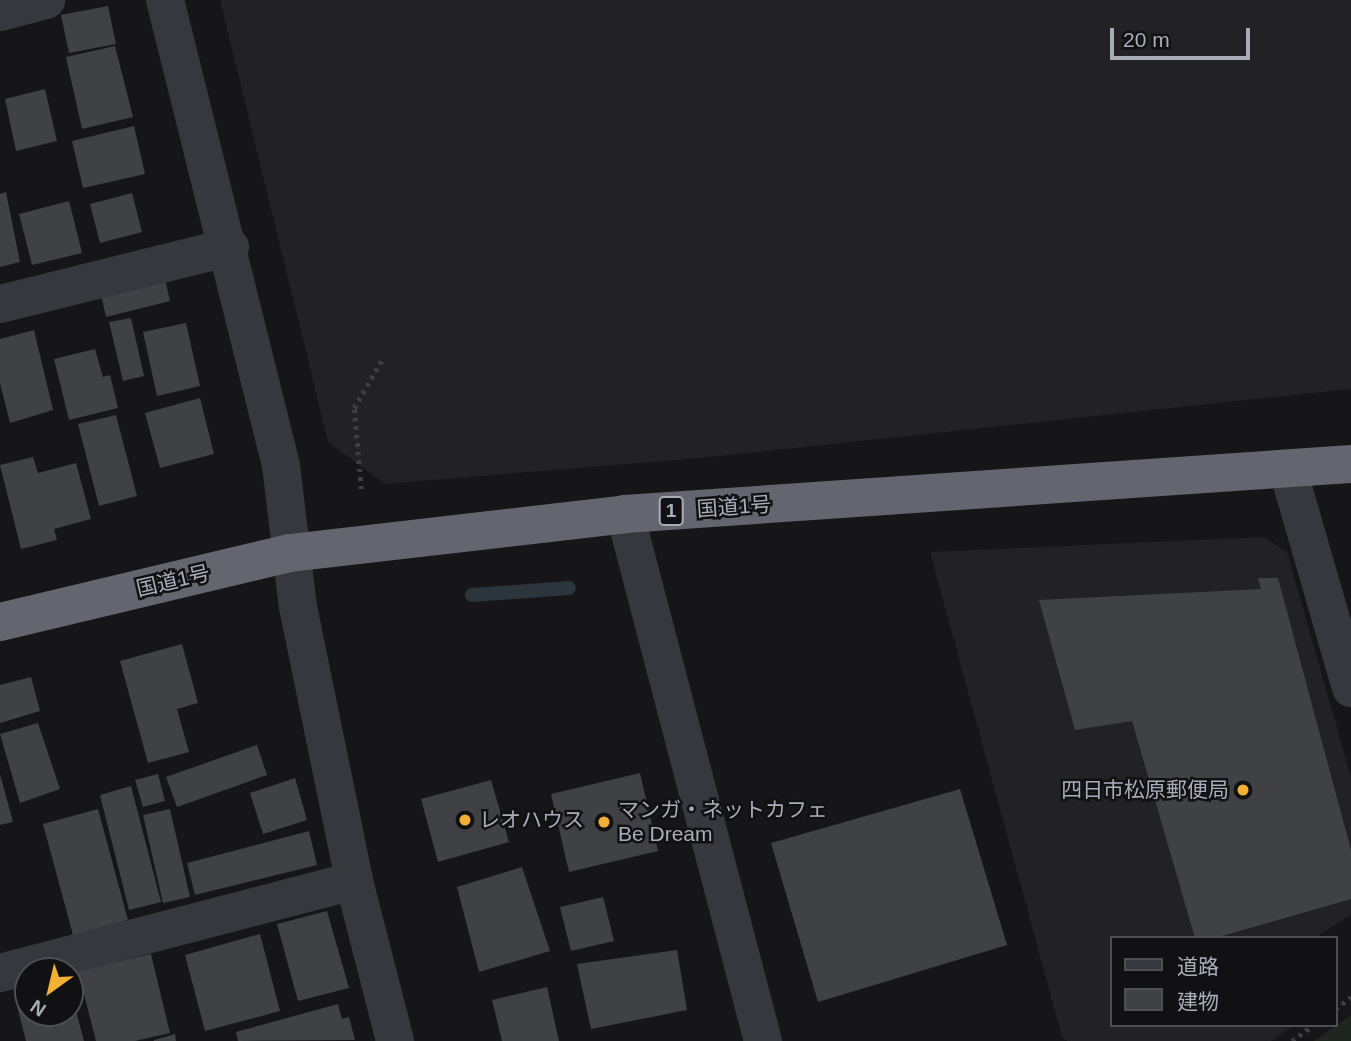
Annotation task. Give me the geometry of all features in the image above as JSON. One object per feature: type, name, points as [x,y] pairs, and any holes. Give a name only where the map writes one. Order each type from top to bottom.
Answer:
[{"type":"highway","name":"国道1号","points":[[0,622],[290,553],[625,514],[1351,464]]},
{"type":"street","points":[[0,12],[46,0]]},
{"type":"street","points":[[165,0],[230,247],[281,465],[290,553],[354,881],[395,1041]]},
{"type":"street","points":[[0,304],[230,247]]},
{"type":"street","points":[[1288,470],[1351,688]]},
{"type":"street","points":[[625,514],[763,1041]]},
{"type":"street","points":[[0,973],[354,881]]},
{"type":"path","points":[[361,489],[354,408],[383,358]]},
{"type":"path","points":[[1292,1041],[1310,1027]]},
{"type":"shaded area","points":[[220,0],[1351,0],[1351,389],[700,458],[385,484],[328,442]]},
{"type":"shaded area","points":[[1264,537],[1287,552],[1351,777],[1351,915],[1317,936],[1110,936],[1110,1027],[1292,1027],[1271,1041],[1068,1041],[1062,1037],[930,552]]},
{"type":"shaded area","points":[[1351,1015],[1351,1041],[1314,1041],[1337,1027]]},
{"type":"building","points":[[108,6],[116,44],[69,53],[61,15]]},
{"type":"building","points":[[115,46],[133,117],[82,129],[66,57]]},
{"type":"building","points":[[45,89],[57,141],[16,151],[5,99]]},
{"type":"building","points":[[134,126],[145,174],[83,188],[72,141]]},
{"type":"building","points":[[6,192],[20,262],[0,267],[0,194]]},
{"type":"building","points":[[132,193],[142,232],[100,243],[90,204]]},
{"type":"building","points":[[69,201],[82,253],[32,265],[19,214]]},
{"type":"building","points":[[163,270],[170,301],[106,317],[99,286]]},
{"type":"building","points":[[131,318],[144,376],[123,381],[109,322]]},
{"type":"building","points":[[186,323],[200,386],[157,396],[143,332]]},
{"type":"building","points":[[34,330],[53,410],[10,423],[0,383],[0,339]]},
{"type":"building","points":[[95,349],[103,377],[110,375],[118,408],[69,420],[54,359]]},
{"type":"building","points":[[200,398],[214,454],[160,468],[145,413]]},
{"type":"building","points":[[116,415],[137,496],[99,506],[78,424]]},
{"type":"building","points":[[33,457],[38,473],[76,463],[91,519],[54,529],[57,540],[21,549],[0,465]]},
{"type":"building","name":"四日市松原郵便局","points":[[1258,578],[1278,578],[1351,850],[1351,899],[1222,936],[1194,936],[1132,721],[1075,730],[1039,600],[1261,589]]},
{"type":"building","points":[[182,644],[198,703],[177,709],[189,752],[148,763],[120,661]]},
{"type":"building","points":[[31,677],[40,711],[0,723],[0,685]]},
{"type":"building","points":[[38,723],[60,789],[20,803],[0,734]]},
{"type":"building","points":[[257,745],[267,775],[177,807],[166,777]]},
{"type":"building","name":"マンガ・ネットカフェ Be Dream","points":[[640,773],[658,851],[569,872],[551,794]]},
{"type":"building","points":[[0,774],[13,822],[0,825]]},
{"type":"building","points":[[158,774],[165,801],[143,807],[135,780]]},
{"type":"building","points":[[295,778],[307,820],[263,834],[250,793]]},
{"type":"building","name":"レオハウス","points":[[491,780],[509,842],[438,862],[421,799]]},
{"type":"building","points":[[131,786],[161,902],[129,910],[100,795]]},
{"type":"building","points":[[960,789],[1007,945],[818,1002],[771,843]]},
{"type":"building","points":[[98,809],[128,920],[73,935],[43,824]]},
{"type":"building","points":[[170,809],[190,897],[163,903],[143,815]]},
{"type":"building","points":[[309,831],[317,865],[195,895],[187,863]]},
{"type":"building","points":[[522,867],[550,951],[479,972],[457,887]]},
{"type":"building","points":[[603,897],[614,941],[571,951],[560,907]]},
{"type":"building","points":[[327,911],[349,988],[298,1001],[277,924]]},
{"type":"building","points":[[260,934],[280,1011],[205,1031],[185,955]]},
{"type":"building","points":[[677,950],[687,1010],[591,1029],[577,964]]},
{"type":"building","points":[[151,954],[170,1033],[135,1041],[96,1041],[84,994],[84,970]]},
{"type":"building","points":[[547,987],[559,1041],[502,1041],[492,1000]]},
{"type":"building","points":[[338,1004],[342,1019],[349,1017],[355,1040],[238,1041],[236,1032]]},
{"type":"building","points":[[22,1027],[80,1027],[84,1041],[26,1041]]},
{"type":"building","points":[[175,1034],[176,1041],[154,1041],[154,1040]]},
{"type":"waterway","points":[[472,595],[569,588]]},
{"type":"place","name":"四日市松原郵便局","points":[[1243,790]]},
{"type":"place","name":"レオハウス","points":[[465,820]]},
{"type":"place","name":"マンガ・ネットカフェ Be Dream","points":[[604,822]]}]
